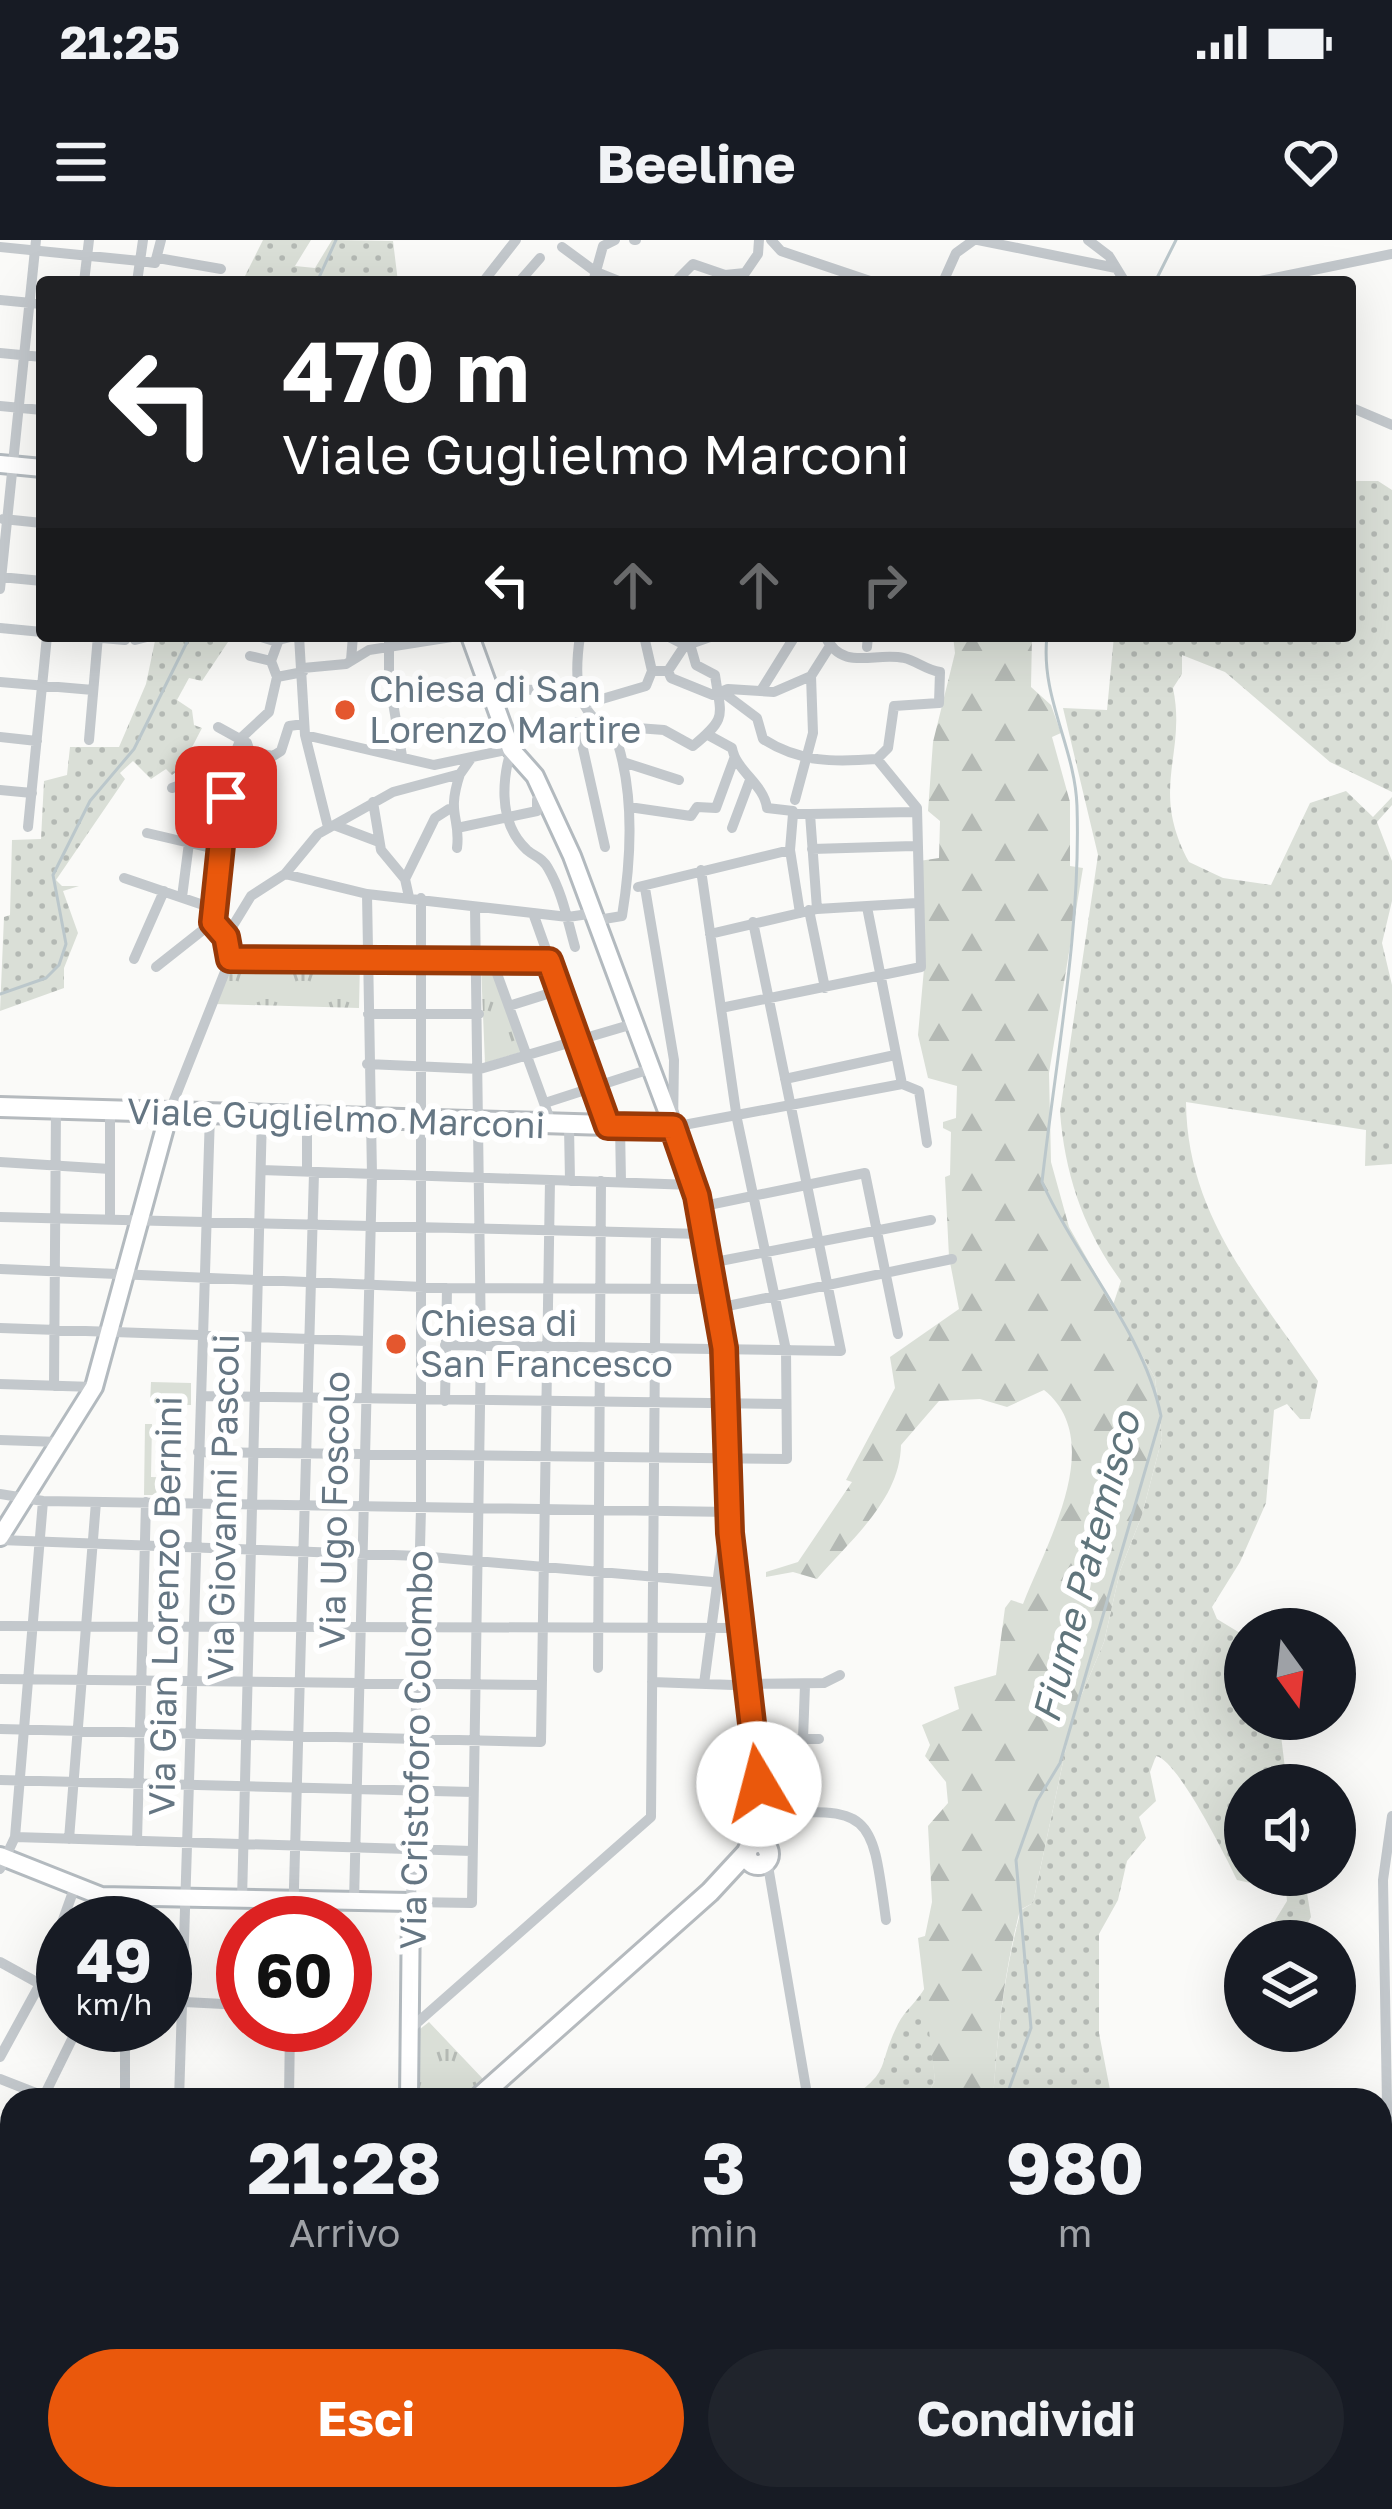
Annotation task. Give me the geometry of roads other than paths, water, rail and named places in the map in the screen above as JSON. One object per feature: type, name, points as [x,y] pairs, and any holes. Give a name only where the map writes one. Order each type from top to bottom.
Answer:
[{"type":"main road","name":"Viale Guglielmo Marconi","points":[[0,1108],[673,1127]]},
{"type":"main road","points":[[489,2088],[724,1879],[757,1856],[763,1816],[753,1738],[739,1685],[739,1628],[725,1583],[730,1512],[724,1348],[699,1207],[673,1127]]},
{"type":"main road","points":[[757,1856],[759,1784]]},
{"type":"street","points":[[85,276],[88,240]]},
{"type":"street","points":[[138,276],[143,240]]},
{"type":"street","points":[[158,258],[161,240]]},
{"type":"street","points":[[488,276],[516,240]]},
{"type":"street","points":[[594,276],[602,246],[615,240]]},
{"type":"street","points":[[681,276],[693,264],[724,275],[745,273],[758,254],[759,240]]},
{"type":"street","points":[[771,240],[781,251],[855,276]]},
{"type":"street","points":[[947,276],[956,254],[976,240],[1116,268]]},
{"type":"street","points":[[1088,240],[1121,276]]},
{"type":"street","points":[[0,589],[6,465],[35,304],[35,245]]},
{"type":"street","points":[[0,247],[35,245],[87,256],[158,258],[221,269]]},
{"type":"street","points":[[562,247],[593,276]]},
{"type":"street","points":[[1284,276],[1392,254]]},
{"type":"street","points":[[524,276],[540,258]]},
{"type":"street","points":[[0,300],[35,304]]},
{"type":"street","points":[[0,353],[36,357]]},
{"type":"street","points":[[0,406],[36,409]]},
{"type":"street","points":[[1356,410],[1392,425]]},
{"type":"street","points":[[6,465],[36,468]]},
{"type":"street","points":[[3,519],[36,522]]},
{"type":"street","points":[[1,577],[36,580]]},
{"type":"street","points":[[0,628],[36,633]]},
{"type":"street","points":[[28,827],[45,642]]},
{"type":"street","points":[[88,740],[98,642]]},
{"type":"street","points":[[156,967],[214,915],[224,851],[226,776],[241,738],[269,712],[277,677],[271,661],[278,642]]},
{"type":"street","points":[[303,642],[304,730],[331,826]]},
{"type":"street","points":[[351,660],[352,642]]},
{"type":"street","points":[[471,642],[512,749],[544,797],[596,916],[673,1127]]},
{"type":"street","points":[[580,642],[582,698],[596,718],[610,726],[664,730],[693,746],[720,719],[721,691],[715,675],[696,665],[689,642]]},
{"type":"street","points":[[393,701],[490,688],[582,698],[646,686],[652,671],[645,642]]},
{"type":"street","points":[[668,671],[689,642]]},
{"type":"street","points":[[762,689],[791,642]]},
{"type":"street","points":[[825,988],[790,850],[794,805],[813,733],[811,676],[827,642]]},
{"type":"street","points":[[721,691],[757,718],[763,739],[804,759],[877,759],[888,748],[894,706],[939,703],[940,672],[904,658],[863,662],[829,642]]},
{"type":"street","points":[[277,677],[351,660],[389,643],[389,679],[402,756]]},
{"type":"street","points":[[250,656],[271,661]]},
{"type":"street","points":[[652,671],[668,671]]},
{"type":"street","points":[[668,671],[670,678],[713,694],[778,691],[811,676]]},
{"type":"street","points":[[0,682],[93,690]]},
{"type":"street","points":[[575,947],[547,865],[525,848],[503,814],[515,737],[596,718]]},
{"type":"street","points":[[578,722],[605,848]]},
{"type":"street","points":[[250,752],[273,756],[281,751],[289,726],[460,775]]},
{"type":"street","points":[[285,874],[367,894],[568,917],[622,916],[630,883],[629,807],[610,726]]},
{"type":"street","points":[[182,897],[207,804],[228,801],[244,787],[250,752],[241,738],[218,727]]},
{"type":"street","points":[[0,737],[37,741]]},
{"type":"street","points":[[629,807],[691,816],[697,807],[716,808],[734,759],[732,748],[705,738]]},
{"type":"street","points":[[226,937],[251,896],[285,874],[331,826],[373,802],[427,785],[434,771],[512,749]]},
{"type":"street","points":[[172,788],[199,778],[220,753],[233,754]]},
{"type":"street","points":[[373,802],[380,842],[405,879],[435,818],[449,809],[460,775],[472,757]]},
{"type":"street","points":[[732,829],[749,781],[747,769],[734,759]]},
{"type":"street","points":[[721,1007],[880,977],[923,962],[915,802],[877,759]]},
{"type":"street","points":[[622,762],[679,779]]},
{"type":"street","points":[[749,781],[766,797],[767,808],[794,805],[810,814],[913,812]]},
{"type":"street","points":[[0,790],[32,793]]},
{"type":"street","points":[[457,828],[536,811],[537,800],[544,797]]},
{"type":"street","points":[[449,809],[457,828],[457,848]]},
{"type":"street","points":[[809,911],[810,814]]},
{"type":"street","points":[[331,826],[380,842]]},
{"type":"street","points":[[147,833],[224,851]]},
{"type":"street","points":[[812,850],[914,846]]},
{"type":"street","points":[[645,888],[654,880],[790,850]]},
{"type":"street","points":[[198,1452],[788,1459],[786,1350],[737,1119],[700,870]]},
{"type":"street","points":[[0,1539],[34,1499],[59,1442],[94,1387],[169,1113],[230,959],[226,937],[214,915],[182,897],[124,878]]},
{"type":"street","name":"Via Cristoforo Colombo","points":[[405,879],[415,898],[422,957],[424,1067],[409,2088]]},
{"type":"street","points":[[630,883],[645,888]]},
{"type":"street","points":[[645,888],[674,1060],[673,1127]]},
{"type":"street","points":[[134,958],[164,891]]},
{"type":"street","name":"Via Ugo Foscolo","points":[[354,1896],[372,1174],[367,894]]},
{"type":"street","points":[[710,934],[809,911],[917,903]]},
{"type":"street","points":[[372,1901],[472,1903],[481,1345],[475,907]]},
{"type":"street","points":[[867,907],[902,1084]]},
{"type":"street","points":[[533,913],[614,1126],[621,1182]]},
{"type":"street","points":[[445,1345],[841,1351],[754,922]]},
{"type":"street","points":[[230,959],[549,961]]},
{"type":"street","points":[[492,960],[545,1102],[561,1125],[570,1180]]},
{"type":"street","points":[[508,1006],[560,990]]},
{"type":"street","points":[[368,1014],[479,1014]]},
{"type":"street","points":[[368,1064],[480,1069],[633,1024]]},
{"type":"street","points":[[785,1079],[895,1055]]},
{"type":"street","points":[[545,1102],[650,1069]]},
{"type":"street","points":[[673,1127],[737,1119],[902,1084],[919,1091],[927,1143]]},
{"type":"street","points":[[54,1386],[56,1108]]},
{"type":"street","points":[[110,1110],[110,1220]]},
{"type":"street","name":"Via Gian Lorenzo Bernini","points":[[188,1896],[211,1114]]},
{"type":"street","name":"Via Giovanni Pascoli","points":[[242,1896],[262,1115]]},
{"type":"street","points":[[293,1896],[308,1454],[312,1227],[307,1117]]},
{"type":"street","points":[[0,1162],[110,1169]]},
{"type":"street","points":[[261,1170],[693,1185]]},
{"type":"street","points":[[699,1207],[865,1173],[898,1334]]},
{"type":"street","points":[[0,1729],[541,1742],[550,1180]]},
{"type":"street","points":[[598,1668],[601,1181]]},
{"type":"street","points":[[0,1217],[703,1234]]},
{"type":"street","points":[[710,1263],[931,1220]]},
{"type":"street","points":[[410,2029],[651,1816],[656,1233]]},
{"type":"street","points":[[0,1269],[447,1288],[655,1288],[717,1298],[777,1297],[952,1259]]},
{"type":"street","points":[[445,1401],[447,1288]]},
{"type":"street","points":[[0,1328],[366,1341]]},
{"type":"street","points":[[0,1384],[94,1387]]},
{"type":"street","points":[[200,1396],[786,1404]]},
{"type":"street","points":[[0,1440],[59,1442]]},
{"type":"street","points":[[0,1494],[96,1502],[730,1512]]},
{"type":"street","points":[[34,1499],[40,1542],[15,1837],[2,1861],[74,1889],[117,1896]]},
{"type":"street","points":[[69,1839],[96,1502]]},
{"type":"street","points":[[137,1841],[146,1502]]},
{"type":"street","points":[[0,1539],[420,1556],[598,1568],[725,1583],[710,1629],[704,1684]]},
{"type":"street","points":[[0,1626],[739,1628]]},
{"type":"street","points":[[652,1682],[805,1685],[840,1675]]},
{"type":"street","points":[[0,1679],[541,1685]]},
{"type":"street","points":[[803,1739],[805,1685]]},
{"type":"street","points":[[753,1738],[819,1738]]},
{"type":"street","points":[[0,1780],[473,1792]]},
{"type":"street","points":[[763,1816],[827,1809],[861,1824],[876,1844],[886,1920]]},
{"type":"street","points":[[1387,2088],[1383,1880],[1392,1816]]},
{"type":"street","points":[[15,1837],[472,1851]]},
{"type":"street","points":[[757,1856],[773,1894],[806,2088]]},
{"type":"street","points":[[71,1896],[74,1889]]},
{"type":"street","points":[[0,1962],[36,1982]]},
{"type":"street","points":[[0,2057],[36,1991]]},
{"type":"street","points":[[49,2088],[67,2052]]},
{"type":"street","points":[[125,2052],[125,2088]]},
{"type":"street","name":"Via Gian Lorenzo Bernini","points":[[179,2052],[179,2088]]},
{"type":"street","points":[[289,2088],[290,2052]]},
{"type":"waterway","points":[[320,276],[336,240]]},
{"type":"waterway","name":"Fiume Patemisco","points":[[1158,276],[1176,240]]},
{"type":"waterway","points":[[0,994],[46,978],[59,965],[66,944],[53,875],[90,801],[134,749],[187,642]]},
{"type":"waterway","name":"Fiume Patemisco","points":[[1009,2088],[1031,2028],[1016,1860],[1037,1801],[1060,1763],[1161,1416],[1140,1355],[1042,1182],[1071,947],[1077,853],[1075,784],[1048,680],[1047,642]]},
{"type":"place","name":"Chiesa di San Lorenzo Martire","points":[[345,710]]},
{"type":"place","name":"Chiesa di San Francesco","points":[[396,1344]]}]
